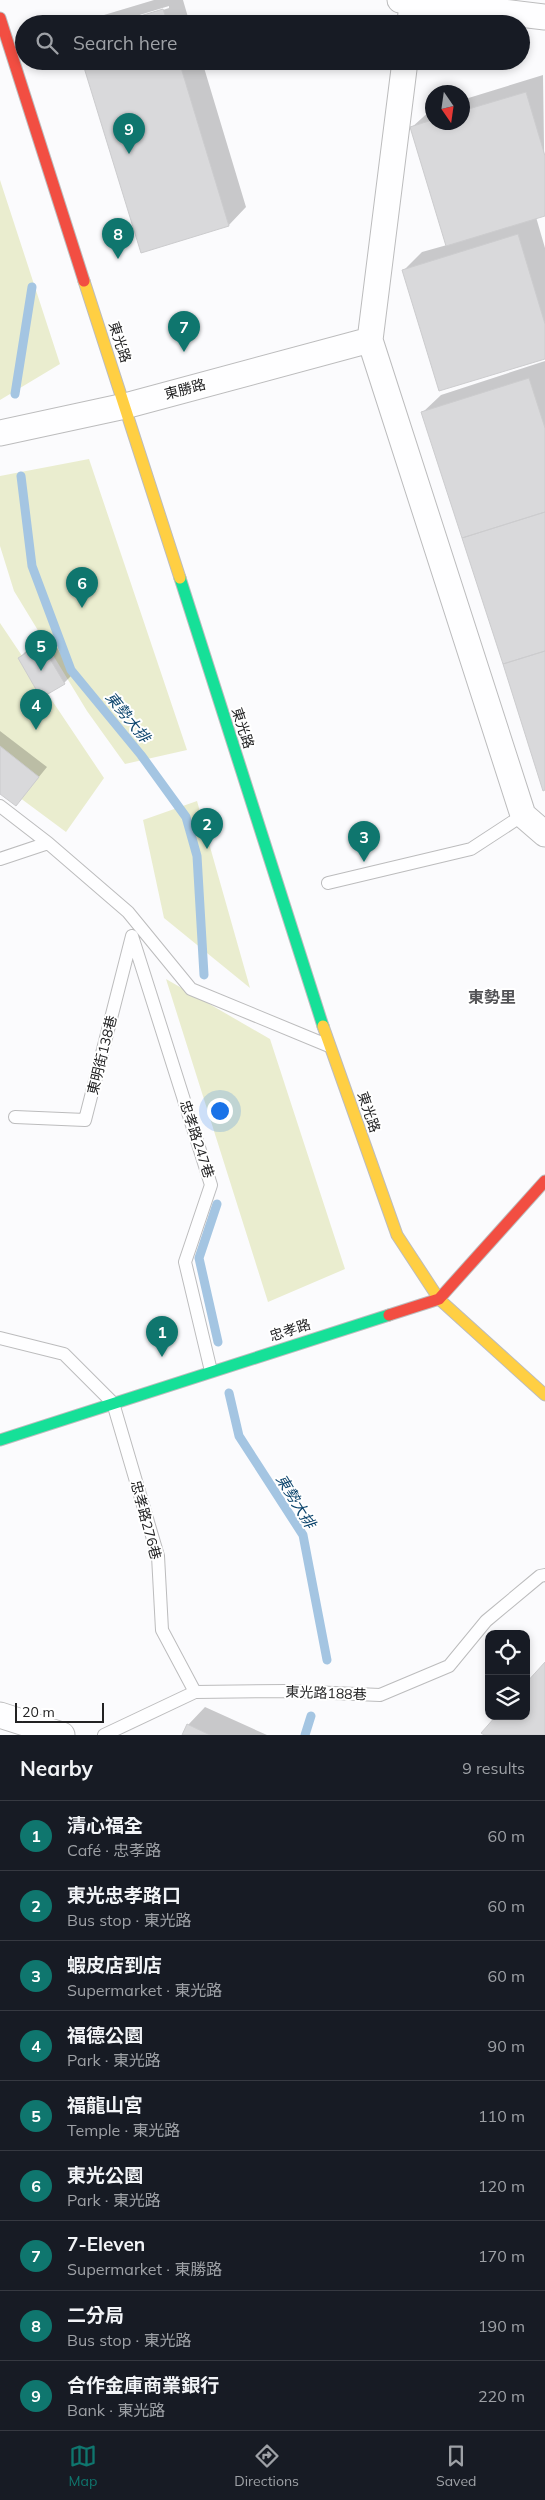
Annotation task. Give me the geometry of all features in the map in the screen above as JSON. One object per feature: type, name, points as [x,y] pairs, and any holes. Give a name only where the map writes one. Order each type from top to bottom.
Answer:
[{"type":"street","points":[[407,8],[544,12]]},
{"type":"street","name":"東光路","points":[[0,18],[15,65]]},
{"type":"street","name":"東光路","points":[[17,70],[330,1046],[396,1234],[439,1299],[545,1395]]},
{"type":"street","points":[[404,70],[370,340],[523,815],[545,834]]},
{"type":"street","name":"東勝路","points":[[0,433],[125,406],[370,340]]},
{"type":"street","points":[[439,1299],[545,1181]]},
{"type":"street","name":"忠孝路","points":[[0,1440],[439,1299]]},
{"type":"street","points":[[0,1715],[62,1735]]},
{"type":"lane","points":[[0,806],[48,843],[128,912],[191,989],[330,1046]]},
{"type":"lane","points":[[328,883],[471,849],[523,815]]},
{"type":"lane","points":[[0,859],[48,843]]},
{"type":"lane","name":"東明街138巷","points":[[15,1117],[85,1120],[136,922]]},
{"type":"lane","name":"忠孝路247巷","points":[[132,936],[212,1185],[185,1262],[211,1371]]},
{"type":"lane","points":[[0,1338],[64,1354],[113,1403]]},
{"type":"lane","name":"忠孝路276巷","points":[[113,1403],[158,1556],[162,1630],[195,1692]]},
{"type":"lane","name":"東光路188巷","points":[[104,1735],[195,1692],[287,1691],[380,1695],[449,1666],[486,1622],[540,1576],[545,1574]]},
{"type":"green space","points":[[0,180],[60,364],[0,400]]},
{"type":"green space","points":[[89,459],[187,750],[125,764],[87,711],[14,591],[0,546],[0,476]]},
{"type":"green space","points":[[0,623],[104,778],[66,832],[0,783]]},
{"type":"green space","points":[[197,801],[250,988],[164,918],[143,820]]},
{"type":"green space","points":[[166,979],[270,1039],[345,1269],[268,1302]]},
{"type":"building","points":[[163,9],[165,15],[143,15]]},
{"type":"building","points":[[85,70],[182,70],[229,226],[141,253]]},
{"type":"building","points":[[526,92],[545,156],[545,216],[446,246],[410,127],[425,122],[425,130],[470,130],[470,109]]},
{"type":"building","points":[[518,234],[545,324],[545,359],[439,391],[402,270]]},
{"type":"building","points":[[529,378],[545,428],[545,512],[462,538],[421,412]]},
{"type":"building","points":[[545,512],[545,651],[503,664],[462,538]]},
{"type":"building","points":[[41,644],[65,684],[41,698],[18,658]]},
{"type":"building","points":[[545,651],[545,790],[543,791],[503,664]]},
{"type":"building","points":[[0,746],[39,777],[16,806],[0,794]]},
{"type":"building","points":[[545,1662],[545,1735],[484,1735],[481,1733],[492,1720],[530,1720],[530,1679]]},
{"type":"building","points":[[187,1724],[210,1735],[182,1735]]},
{"type":"waterway","name":"東勢大排","points":[[15,394],[32,287]]},
{"type":"waterway","name":"東勢大排","points":[[21,476],[32,566],[71,670],[141,755],[186,817],[197,856],[204,975]]},
{"type":"waterway","name":"東勢大排","points":[[217,1204],[199,1258],[218,1342]]},
{"type":"waterway","name":"東勢大排","points":[[229,1393],[239,1436],[303,1535],[327,1660]]},
{"type":"waterway","name":"東勢大排","points":[[305,1735],[311,1716]]},
{"type":"traffic: fast","points":[[180,578],[323,1026]]},
{"type":"traffic: fast","points":[[0,1440],[389,1315]]},
{"type":"traffic: slow","points":[[84,281],[180,578]]},
{"type":"traffic: slow","points":[[323,1026],[397,1235],[439,1299],[545,1395]]},
{"type":"traffic: jam","points":[[0,18],[15,65]]},
{"type":"traffic: jam","points":[[17,70],[84,281]]},
{"type":"traffic: jam","points":[[389,1315],[439,1299],[545,1181]]},
{"type":"place","name":"合作金庫商業銀行","points":[[129,154]]},
{"type":"place","name":"二分局","points":[[118,259]]},
{"type":"place","name":"7-Eleven","points":[[184,352]]},
{"type":"place","name":"東光公園","points":[[82,608]]},
{"type":"place","name":"福龍山宮","points":[[41,671]]},
{"type":"place","name":"福德公園","points":[[36,730]]},
{"type":"place","name":"東光忠孝路口","points":[[207,849]]},
{"type":"place","name":"蝦皮店到店","points":[[364,862]]},
{"type":"place","name":"清心福全","points":[[162,1357]]},
{"type":"district","name":"東勢里","points":[[492,997]]}]
